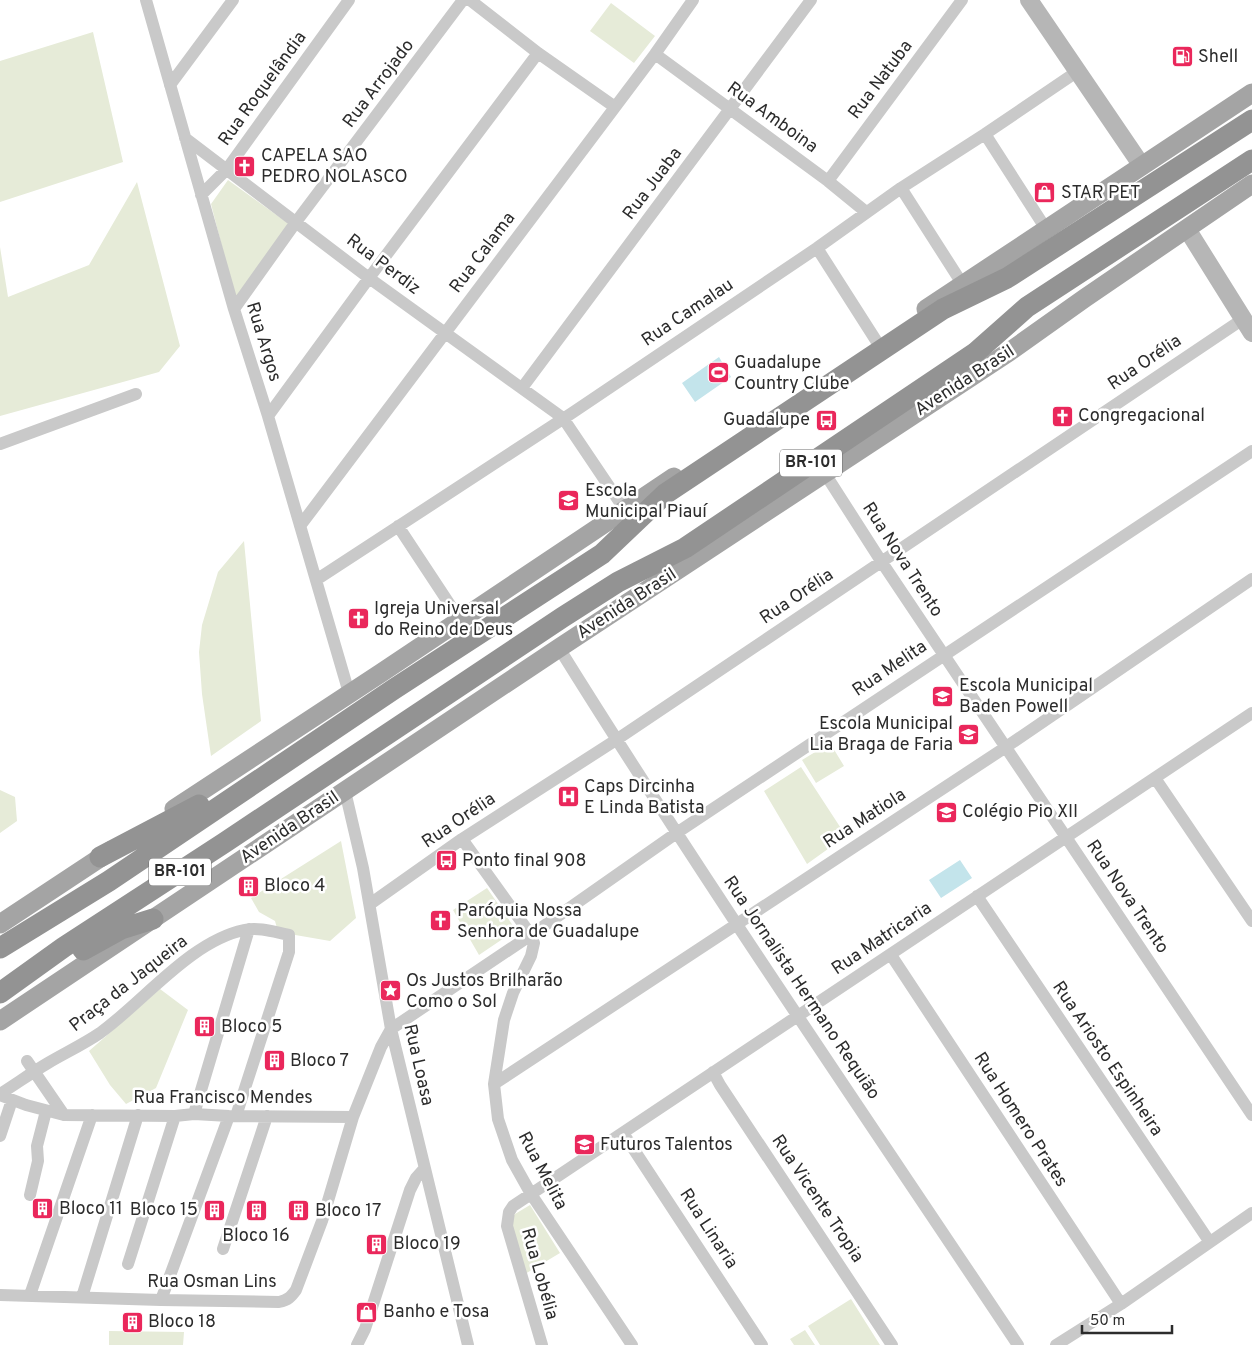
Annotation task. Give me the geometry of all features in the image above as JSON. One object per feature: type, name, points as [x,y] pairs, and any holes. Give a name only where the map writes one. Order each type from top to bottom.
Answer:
[{"type":"highway","name":"BR-101","points":[[0,948],[109,881],[299,753],[602,554],[665,494],[935,314],[1007,278],[1252,120]]},
{"type":"highway","name":"Avenida Brasil","points":[[0,993],[64,947],[224,843],[563,617],[618,582],[685,548],[975,353],[1026,307],[1252,160]]},
{"type":"highway","points":[[100,857],[299,753]]},
{"type":"highway","points":[[0,1001],[74,955],[121,929],[153,919]]},
{"type":"main road","points":[[1029,0],[1142,166]]},
{"type":"main road","points":[[0,924],[1252,93]]},
{"type":"main road","name":"Avenida Brasil","points":[[0,1022],[824,472],[1009,352],[1252,184]]},
{"type":"main road","points":[[1187,229],[1247,326]]},
{"type":"street","name":"Rua Argos","points":[[146,0],[234,310],[268,416],[349,693]]},
{"type":"street","points":[[170,85],[233,0]]},
{"type":"street","name":"Rua Roquelândia","points":[[201,195],[227,169],[350,0]]},
{"type":"street","name":"Rua Arrojado","points":[[234,310],[296,222],[464,0]]},
{"type":"street","points":[[470,0],[538,53],[615,107]]},
{"type":"street","name":"Rua Calama","points":[[300,526],[655,54],[692,0]]},
{"type":"street","name":"Rua Juaba","points":[[522,388],[811,0]]},
{"type":"street","name":"Rua Natuba","points":[[828,181],[962,0]]},
{"type":"street","points":[[268,416],[538,53]]},
{"type":"street","name":"Rua Amboina","points":[[655,54],[828,181],[866,212]]},
{"type":"street","name":"Rua Camalau","points":[[316,580],[817,248],[901,188],[985,134],[1078,70]]},
{"type":"street","points":[[985,134],[1046,230]]},
{"type":"street","name":"Rua Perdiz","points":[[185,138],[369,278],[563,418],[625,510]]},
{"type":"street","points":[[901,188],[963,285]]},
{"type":"street","points":[[817,248],[877,342]]},
{"type":"street","name":"Rua Orélia","points":[[370,904],[462,839],[616,740],[881,561],[1247,326]]},
{"type":"street","points":[[0,444],[136,394]]},
{"type":"street","name":"Rua Melita","points":[[632,1345],[531,1194],[512,1160],[498,1119],[494,1084],[504,1020],[513,993],[533,948],[534,943],[530,935],[678,832],[1252,451]]},
{"type":"street","name":"Rua Nova Trento","points":[[824,472],[881,561],[1252,1115]]},
{"type":"street","points":[[398,526],[460,620]]},
{"type":"street","name":"Rua Matiola","points":[[494,1084],[1006,747],[1252,579]]},
{"type":"street","name":"Rua Jornalista Hermano Requião","points":[[559,648],[616,740],[678,832],[737,925],[1018,1345]]},
{"type":"street","name":"Rua Matricaria","points":[[531,1194],[1155,778],[1250,720]]},
{"type":"street","points":[[1155,778],[1252,921]]},
{"type":"street","name":"Rua Loasa","points":[[345,791],[370,904],[392,1030],[468,1345]]},
{"type":"street","points":[[353,1117],[381,1047],[392,1030],[530,935],[462,839]]},
{"type":"street","name":"Rua Ariosto Espinheira","points":[[977,896],[1209,1242]]},
{"type":"street","points":[[194,1114],[250,929]]},
{"type":"street","name":"Praça da Jaqueira","points":[[0,1095],[30,1066],[100,1033],[184,960],[202,948],[233,934],[250,929],[264,929],[289,935],[288,960],[233,1116]]},
{"type":"street","name":"Rua Homero Prates","points":[[890,955],[1121,1304]]},
{"type":"street","points":[[30,1066],[64,1115]]},
{"type":"street","name":"Rua Vicente Tropia","points":[[714,1072],[720,1086],[892,1345]]},
{"type":"street","name":"Rua Francisco Mendes","points":[[0,1095],[46,1111],[64,1115],[175,1116],[194,1114],[353,1117]]},
{"type":"street","points":[[0,1136],[12,1100]]},
{"type":"street","points":[[30,1195],[38,1161],[37,1146],[46,1111]]},
{"type":"street","points":[[30,1295],[92,1115]]},
{"type":"street","points":[[82,1297],[138,1115]]},
{"type":"street","points":[[128,1264],[175,1116]]},
{"type":"street","points":[[161,1300],[233,1116]]},
{"type":"street","points":[[223,1249],[268,1116]]},
{"type":"street","name":"Rua Osman Lins","points":[[0,1295],[161,1300],[279,1302],[286,1300],[296,1290],[322,1221],[353,1117]]},
{"type":"street","name":"Rua Linaria","points":[[623,1133],[762,1345]]},
{"type":"street","points":[[358,1345],[410,1190],[416,1178],[424,1169]]},
{"type":"street","name":"Rua Lobélia","points":[[531,1194],[509,1212],[507,1226],[542,1345]]},
{"type":"street","points":[[1056,1345],[1121,1304],[1252,1213]]},
{"type":"green space","points":[[611,3],[655,36],[634,63],[590,31]]},
{"type":"green space","points":[[93,32],[123,162],[0,202],[0,61]]},
{"type":"green space","points":[[228,180],[289,224],[237,305],[211,204]]},
{"type":"green space","points":[[137,182],[180,346],[159,372],[0,416],[0,247],[8,297],[89,265]]},
{"type":"green space","points":[[244,541],[261,721],[211,756],[202,694],[199,652],[202,625],[218,572]]},
{"type":"green space","points":[[830,743],[844,766],[816,783],[802,760]]},
{"type":"green space","points":[[801,767],[846,836],[807,864],[764,791]]},
{"type":"green space","points":[[0,790],[15,797],[17,821],[0,833]]},
{"type":"green space","points":[[341,841],[356,918],[330,941],[278,932],[275,921],[259,912],[251,898]]},
{"type":"green space","points":[[487,888],[516,930],[479,955],[453,910]]},
{"type":"green space","points":[[160,989],[188,1010],[156,1088],[126,1104],[110,1085],[89,1051]]},
{"type":"green space","points":[[530,1205],[560,1253],[525,1274],[510,1217]]},
{"type":"green space","points":[[851,1299],[880,1345],[820,1345],[808,1326]]},
{"type":"green space","points":[[805,1330],[815,1345],[794,1345],[790,1339]]},
{"type":"green space","points":[[109,1331],[184,1332],[183,1345],[109,1345]]},
{"type":"water","points":[[719,357],[731,377],[695,402],[682,383]]},
{"type":"water","points":[[960,860],[972,878],[941,898],[929,880]]},
{"type":"place","name":"Shell","points":[[1182,57]]},
{"type":"place","name":"CAPELA SAO PEDRO NOLASCO","points":[[245,166]]},
{"type":"place","name":"STAR PET","points":[[1045,193]]},
{"type":"place","name":"Guadalupe Country Clube","points":[[718,373]]},
{"type":"place","name":"Congregacional","points":[[1062,416]]},
{"type":"place","name":"Guadalupe","points":[[826,420]]},
{"type":"place","name":"Escola Municipal Piauí","points":[[569,501]]},
{"type":"place","name":"Igreja Universal do Reino de Deus","points":[[358,619]]},
{"type":"place","name":"Escola Municipal Baden Powell","points":[[943,696]]},
{"type":"place","name":"Escola Municipal Lia Braga de Faria","points":[[969,734]]},
{"type":"place","name":"Caps Dircinha E Linda Batista","points":[[568,797]]},
{"type":"place","name":"Colégio Pio XII","points":[[946,812]]},
{"type":"place","name":"Ponto final 908","points":[[446,861]]},
{"type":"place","name":"Bloco 4","points":[[248,886]]},
{"type":"place","name":"Paróquia Nossa Senhora de Guadalupe","points":[[441,921]]},
{"type":"place","name":"Os Justos Brilharão Como o Sol","points":[[390,991]]},
{"type":"place","name":"Bloco 5","points":[[205,1027]]},
{"type":"place","name":"Bloco 7","points":[[274,1061]]},
{"type":"place","name":"Futuros Talentos","points":[[584,1145]]},
{"type":"place","name":"Bloco 11","points":[[43,1209]]},
{"type":"place","name":"Bloco 15","points":[[214,1210]]},
{"type":"place","name":"Bloco 16","points":[[256,1211]]},
{"type":"place","name":"Bloco 17","points":[[299,1211]]},
{"type":"place","name":"Bloco 19","points":[[377,1244]]},
{"type":"place","name":"Banho e Tosa","points":[[367,1312]]},
{"type":"place","name":"Bloco 18","points":[[132,1322]]}]
